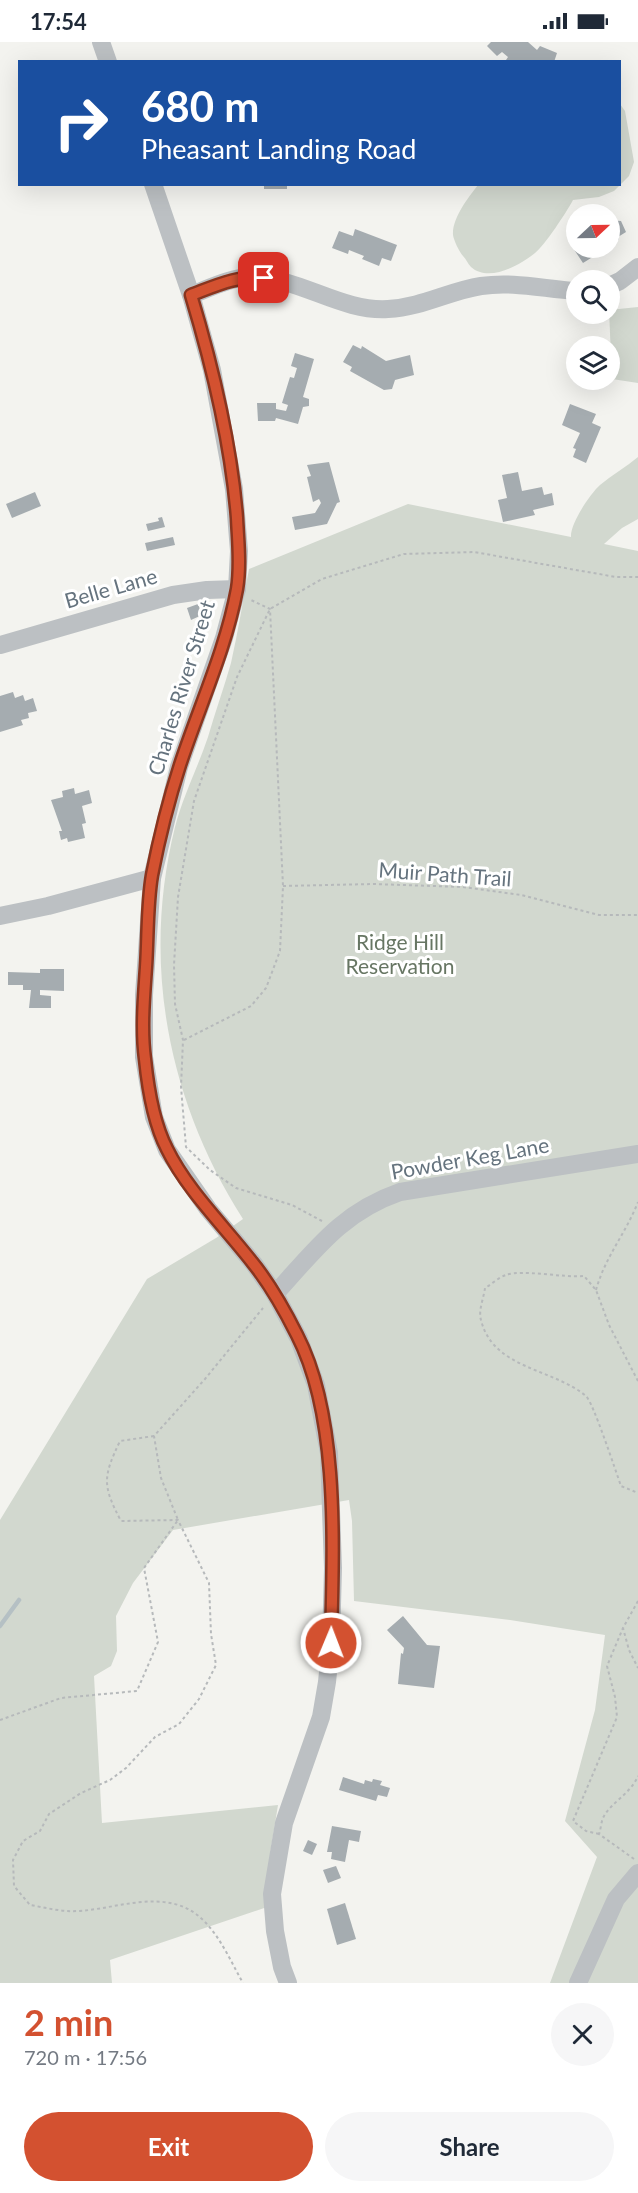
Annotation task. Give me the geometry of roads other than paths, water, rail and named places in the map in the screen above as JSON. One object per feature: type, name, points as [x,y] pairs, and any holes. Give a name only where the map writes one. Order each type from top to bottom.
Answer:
[{"type":"street","points":[[101,42],[107,60]]},
{"type":"street","name":"Charles River Street","points":[[154,186],[191,295],[212,370],[234,489],[239,551],[237,587],[224,638],[179,767],[152,878],[144,995],[144,1057],[154,1117],[167,1150],[193,1189],[254,1264],[275,1294],[299,1339],[316,1385],[329,1453],[333,1568],[331,1643],[321,1717],[284,1823],[272,1894],[275,1931],[282,1967],[288,1983]]},
{"type":"street","points":[[620,282],[638,267]]},
{"type":"street","points":[[191,295],[225,281],[251,277],[285,281],[360,307],[386,309],[420,305],[480,286],[513,284],[566,290]]},
{"type":"street","name":"Belle Lane","points":[[0,645],[173,595],[237,587]]},
{"type":"street","points":[[0,916],[48,906],[152,878]]},
{"type":"street","name":"Powder Keg Lane","points":[[275,1294],[335,1228],[359,1210],[378,1200],[400,1192],[638,1154]]},
{"type":"street","points":[[578,1983],[616,1899],[638,1873]]},
{"type":"waterway","points":[[0,1626],[19,1600]]},
{"type":"park label","name":"Ridge Hill Reservation","points":[[400,955]]}]
